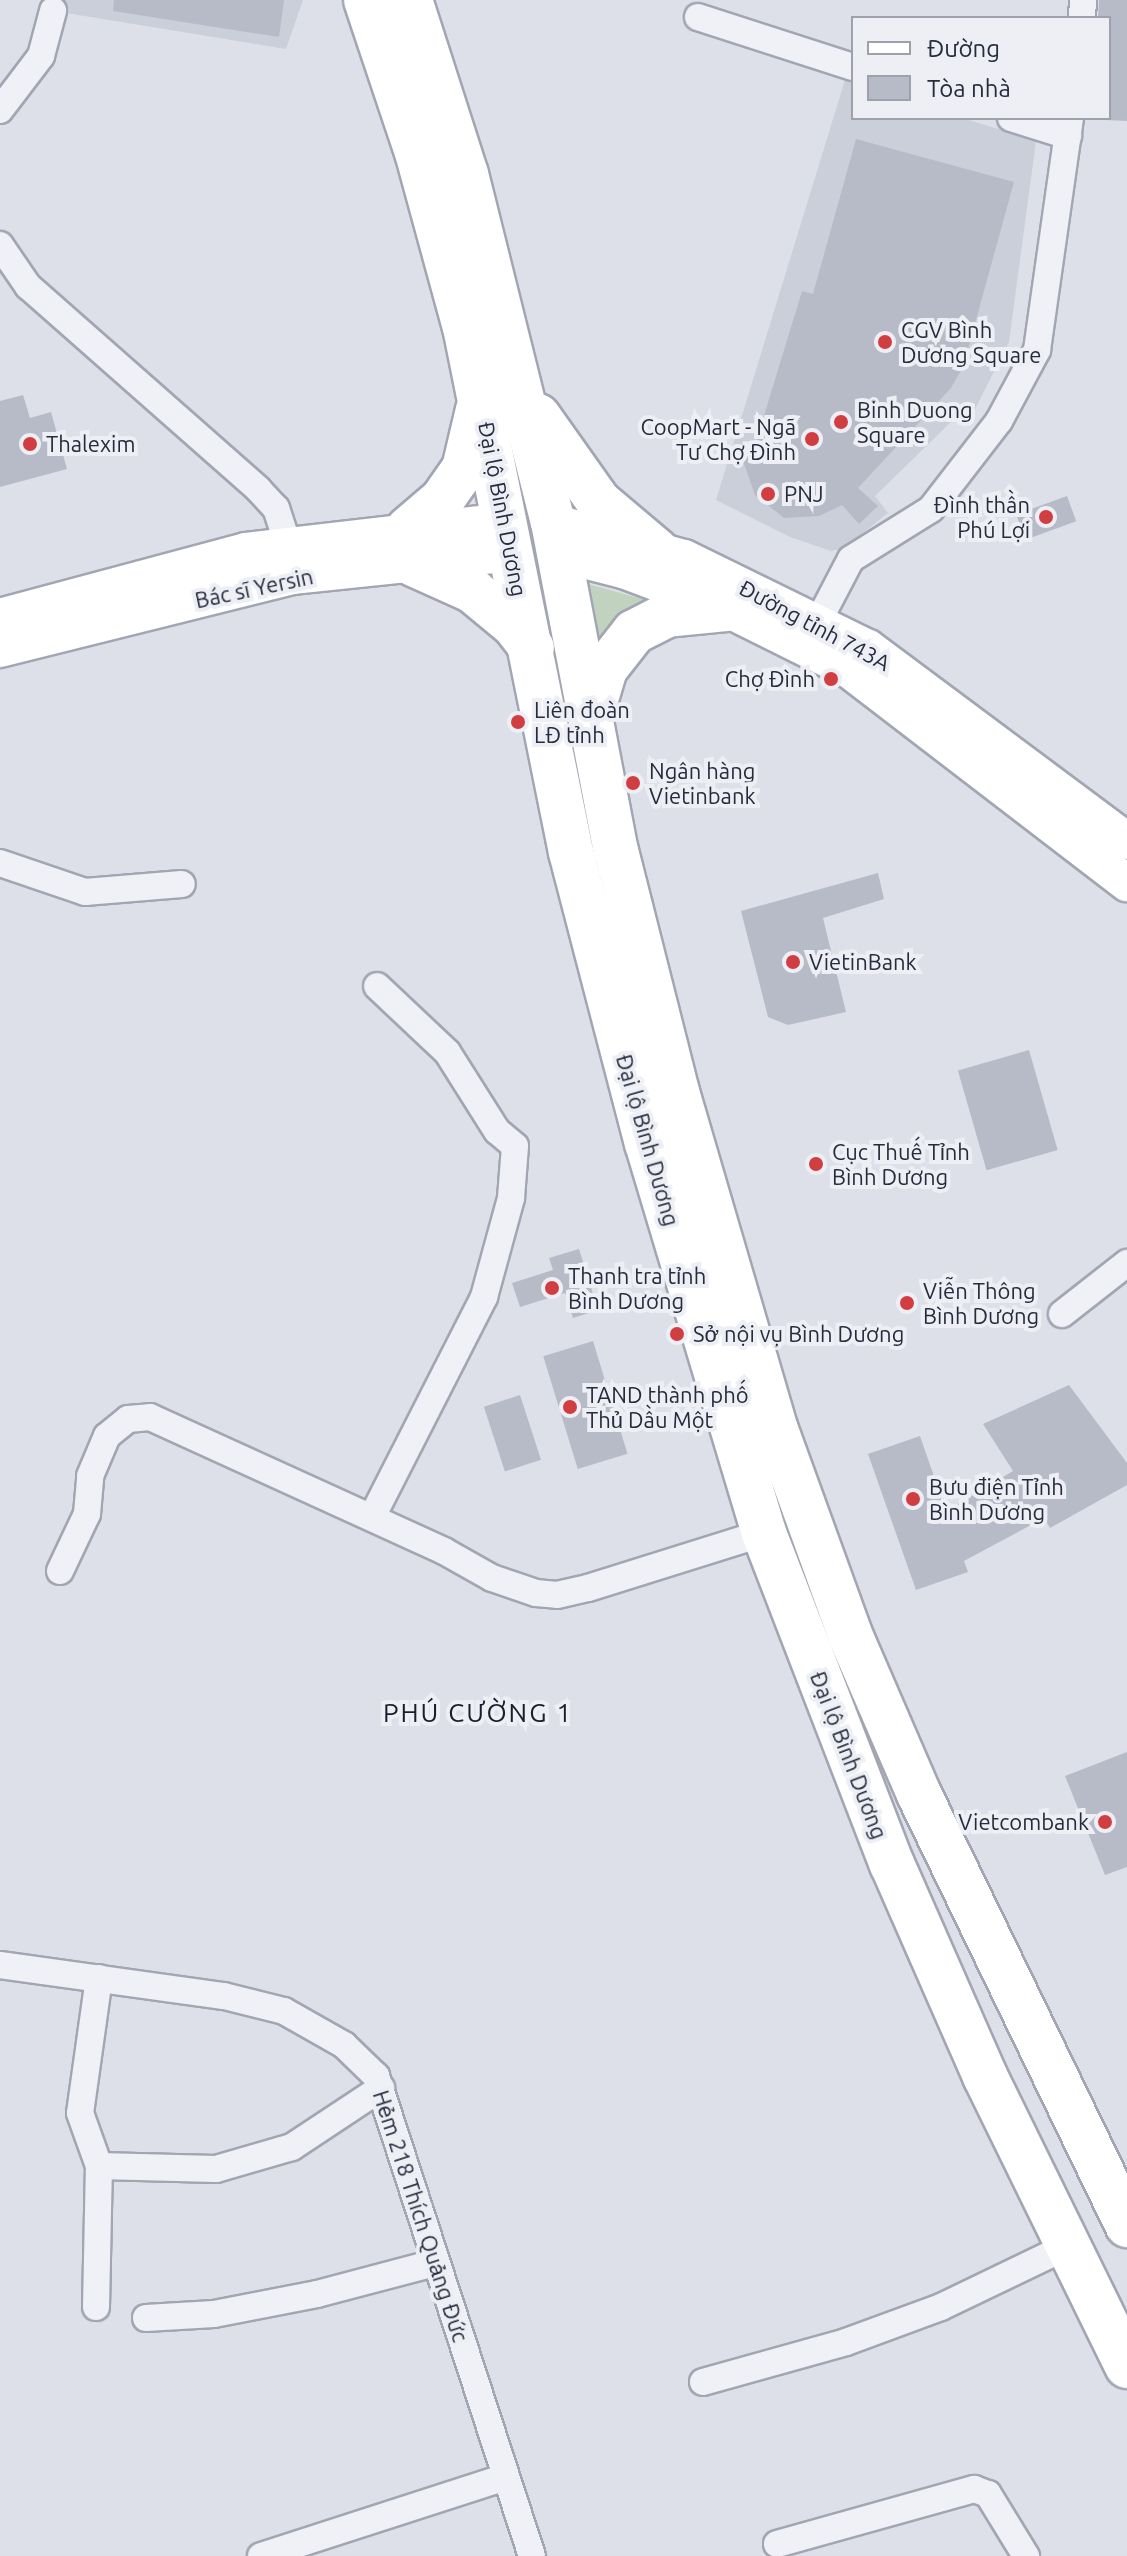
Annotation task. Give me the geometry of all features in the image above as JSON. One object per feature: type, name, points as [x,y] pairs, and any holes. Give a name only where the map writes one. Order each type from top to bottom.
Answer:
[{"type":"highway","name":"Đại lộ Bình Dương","points":[[366,0],[434,210],[556,538],[616,851],[691,1146],[807,1518],[851,1637],[925,1806],[1127,2225]]},
{"type":"highway","name":"Đại lộ Bình Dương","points":[[410,0],[466,174],[498,385],[510,537],[571,852],[647,1143],[764,1533],[892,1864],[1068,2246],[1127,2366]]},
{"type":"highway","points":[[532,648],[514,625],[411,547],[464,469],[498,385],[617,520],[657,551]]},
{"type":"highway","points":[[510,537],[556,538]]},
{"type":"highway","points":[[590,718],[605,669],[634,632],[667,615],[727,609]]},
{"type":"highway","points":[[764,1533],[807,1518]]},
{"type":"main road","name":"Bác sĩ Yersin","points":[[0,649],[52,618],[246,551],[288,545],[411,547],[510,537]]},
{"type":"main road","name":"Đường tỉnh 743A","points":[[556,538],[657,551],[684,558],[868,648],[984,749],[1127,883]]},
{"type":"main road","name":"Đường tỉnh 743A","points":[[556,538],[623,570],[727,609],[848,669],[984,749],[1127,841]]},
{"type":"main road","name":"Bác sĩ Yersin","points":[[0,617],[52,618],[293,576],[411,547]]},
{"type":"street","points":[[0,110],[41,56],[53,11]]},
{"type":"street","points":[[698,17],[851,66]]},
{"type":"street","points":[[818,622],[851,559],[931,509],[999,421],[1037,350],[1069,127],[1024,120]]},
{"type":"street","points":[[0,245],[28,286],[258,489],[276,508],[288,545]]},
{"type":"street","points":[[0,863],[85,892],[182,884]]},
{"type":"street","points":[[372,1517],[484,1297],[511,1198],[515,1146],[497,1131],[447,1052],[377,986]]},
{"type":"street","points":[[1062,1314],[1127,1263]]},
{"type":"street","points":[[60,1571],[87,1514],[90,1476],[107,1436],[128,1419],[170,1423],[372,1517],[492,1578],[557,1595],[764,1533]]},
{"type":"street","name":"Hẻm 218 Thích Quảng Đức","points":[[0,1965],[224,1996],[284,2011],[344,2045],[376,2076],[434,2263],[532,2556]]},
{"type":"street","points":[[96,2307],[99,2166],[80,2113],[99,1978]]},
{"type":"street","points":[[99,2166],[216,2169],[292,2147],[381,2088]]},
{"type":"street","points":[[703,2382],[846,2342],[941,2307],[1068,2246]]},
{"type":"street","points":[[146,2318],[214,2314],[434,2263]]},
{"type":"street","points":[[261,2556],[505,2477]]},
{"type":"street","points":[[777,2544],[974,2489],[988,2494],[1026,2556]]},
{"type":"shaded area","points":[[59,0],[303,0],[286,49],[60,12]]},
{"type":"shaded area","points":[[845,80],[851,82],[851,120],[969,120],[1036,141],[1009,342],[967,425],[953,420],[875,496],[888,513],[844,548],[831,551],[790,537],[716,500]]},
{"type":"green space","points":[[577,581],[646,600],[593,648]]},
{"type":"building","points":[[114,0],[284,0],[279,37],[113,11]]},
{"type":"building","points":[[1099,0],[1127,0],[1127,121],[1106,120],[1111,120],[1111,16],[1098,16]]},
{"type":"building","points":[[856,139],[1014,182],[963,367],[951,388],[858,488],[878,506],[859,524],[842,505],[819,516],[784,518],[755,495],[742,458],[752,455],[802,291],[813,294]]},
{"type":"building","name":"Thalexim","points":[[23,395],[30,418],[51,412],[67,469],[0,487],[0,401]]},
{"type":"building","name":"Đình thần Phú Lợi","points":[[1067,496],[1076,521],[1025,540],[1016,514]]},
{"type":"building","name":"VietinBank","points":[[878,873],[884,899],[823,918],[846,1012],[788,1025],[768,1017],[741,911]]},
{"type":"building","points":[[1029,1050],[1058,1150],[987,1170],[958,1070]]},
{"type":"building","name":"Thanh tra tỉnh Bình Dương","points":[[579,1249],[598,1310],[573,1318],[565,1293],[520,1307],[512,1283],[553,1270],[549,1258]]},
{"type":"building","name":"TAND thành phố Thủ Dầu Một","points":[[593,1341],[627,1454],[578,1469],[543,1356]]},
{"type":"building","points":[[1069,1385],[1127,1463],[1127,1485],[1050,1528],[1044,1518],[964,1561],[968,1572],[916,1590],[868,1454],[920,1436],[946,1511],[1013,1471],[983,1424]]},
{"type":"building","points":[[520,1395],[541,1460],[505,1471],[484,1407]]},
{"type":"building","name":"Vietcombank","points":[[1127,1752],[1127,1867],[1105,1875],[1065,1776]]},
{"type":"place","name":"CGV Bình Dương Square","points":[[885,342]]},
{"type":"place","name":"Binh Duong Square","points":[[841,422]]},
{"type":"place","name":"CoopMart - Ngã Tư Chợ Đình","points":[[812,439]]},
{"type":"place","name":"Thalexim","points":[[30,444]]},
{"type":"place","name":"PNJ","points":[[768,494]]},
{"type":"place","name":"Đình thần Phú Lợi","points":[[1046,517]]},
{"type":"place","name":"Chợ Đình","points":[[831,679]]},
{"type":"place","name":"Liên đoàn LĐ tỉnh","points":[[518,722]]},
{"type":"place","name":"Ngân hàng Vietinbank","points":[[633,783]]},
{"type":"place","name":"VietinBank","points":[[793,962]]},
{"type":"place","name":"Cục Thuế Tỉnh Bình Dương","points":[[816,1164]]},
{"type":"place","name":"Thanh tra tỉnh Bình Dương","points":[[552,1288]]},
{"type":"place","name":"Viễn Thông Bình Dương","points":[[907,1303]]},
{"type":"place","name":"Sở nội vụ Bình Dương","points":[[677,1334]]},
{"type":"place","name":"TAND thành phố Thủ Dầu Một","points":[[570,1407]]},
{"type":"place","name":"Bưu điện Tỉnh Bình Dương","points":[[913,1499]]},
{"type":"place","name":"Vietcombank","points":[[1105,1822]]},
{"type":"district","name":"PHÚ CƯỜNG 1","points":[[478,1713]]}]
